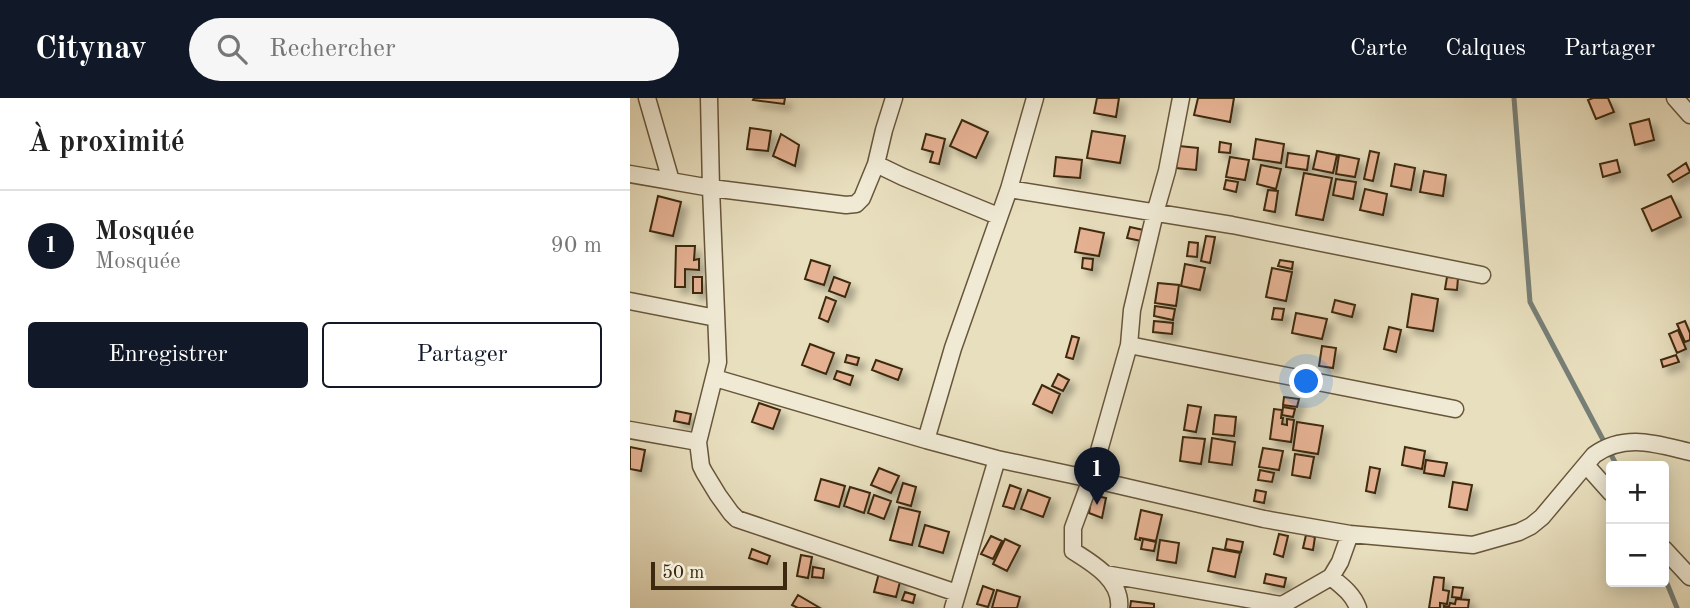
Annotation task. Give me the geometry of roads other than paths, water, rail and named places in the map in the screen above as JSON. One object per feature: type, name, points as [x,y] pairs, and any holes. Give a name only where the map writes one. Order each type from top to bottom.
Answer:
[{"type":"street","points":[[647,98],[671,181]]},
{"type":"street","points":[[709,98],[719,362],[698,442],[701,466],[731,513],[737,519],[955,601],[997,459]]},
{"type":"street","points":[[630,174],[797,200],[856,204],[862,198],[876,164],[894,98]]},
{"type":"street","points":[[926,440],[953,348],[1009,189],[1035,98]]},
{"type":"street","points":[[1119,608],[1117,590],[1105,574],[1073,551],[1073,528],[1091,479],[1129,345],[1132,310],[1167,171],[1181,98]]},
{"type":"street","points":[[1675,98],[1690,114]]},
{"type":"street","points":[[876,164],[998,216]]},
{"type":"street","points":[[1009,189],[1232,225],[1482,275]]},
{"type":"street","points":[[630,301],[716,318]]},
{"type":"street","points":[[1129,345],[1455,409]]},
{"type":"street","points":[[715,378],[997,459],[1264,519],[1350,534],[1473,545],[1531,526],[1542,517],[1586,465],[1603,449],[1616,443],[1639,441],[1690,452]]},
{"type":"street","points":[[630,429],[698,442]]},
{"type":"street","points":[[1586,465],[1606,487]]},
{"type":"street","points":[[1105,574],[1279,606],[1331,577],[1340,562],[1350,534]]},
{"type":"street","points":[[1669,554],[1690,577]]},
{"type":"street","points":[[1331,577],[1345,588],[1358,608]]},
{"type":"waterway","points":[[1514,98],[1530,302],[1614,461]]},
{"type":"waterway","points":[[1668,587],[1677,608]]},
{"type":"place","name":"Mosquée","points":[[1097,505]]}]
